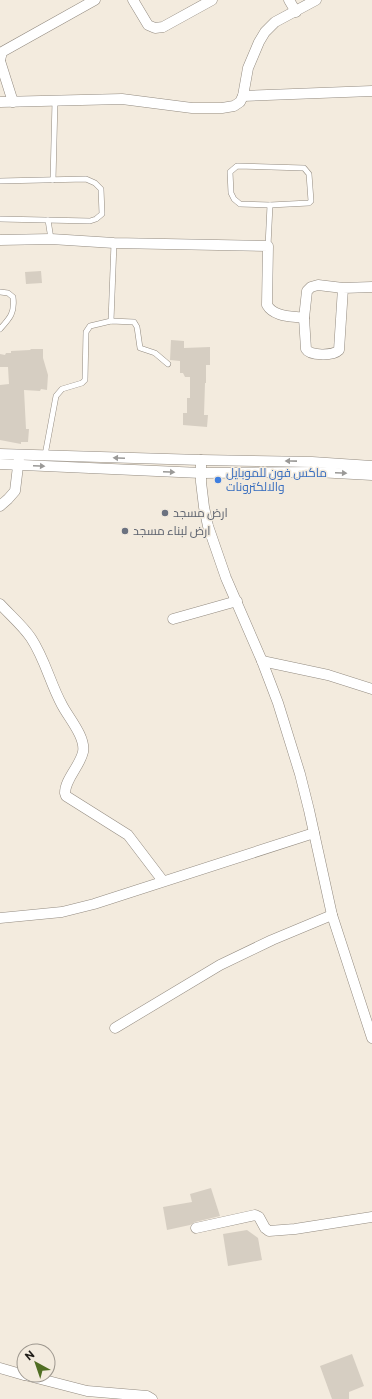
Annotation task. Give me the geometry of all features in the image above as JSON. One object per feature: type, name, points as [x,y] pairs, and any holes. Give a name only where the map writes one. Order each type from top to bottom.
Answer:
[{"type":"street","points":[[13,102],[0,60],[2,52],[95,0]]},
{"type":"street","points":[[133,0],[148,25],[155,28],[163,27],[212,0]]},
{"type":"street","points":[[289,0],[296,12]]},
{"type":"street","points":[[0,102],[122,99],[192,108],[222,108],[234,106],[240,102],[243,96],[248,68],[265,32],[275,22],[316,0]]},
{"type":"street","points":[[243,96],[372,91]]},
{"type":"street","points":[[0,240],[51,239],[114,243],[268,246],[267,305],[277,314],[304,318]]},
{"type":"street","points":[[343,288],[339,350],[332,354],[311,353],[307,351],[304,318],[307,290],[318,285],[343,288],[372,287]]},
{"type":"street","points":[[0,454],[19,459],[201,473],[317,472],[372,475]]},
{"type":"street","points":[[0,464],[45,455],[312,462],[372,466]]},
{"type":"street","points":[[0,506],[15,491],[19,459]]},
{"type":"street","points":[[201,460],[204,507],[208,526],[216,550],[278,703],[309,810],[332,915],[372,1038]]},
{"type":"street","points":[[173,619],[237,601]]},
{"type":"street","points":[[0,604],[30,637],[42,657],[62,705],[80,735],[83,745],[83,752],[66,787],[65,793],[83,807],[128,835],[163,881]]},
{"type":"street","points":[[262,661],[328,675],[372,689]]},
{"type":"street","points":[[0,918],[62,912],[94,904],[314,833]]},
{"type":"street","points":[[115,1028],[220,965],[272,940],[332,915]]},
{"type":"street","points":[[196,1228],[255,1215],[259,1217],[265,1228],[269,1231],[295,1229],[372,1218]]},
{"type":"street","points":[[0,1368],[16,1373]]},
{"type":"street","points":[[56,1383],[87,1391],[148,1396],[152,1399]]},
{"type":"lane","points":[[53,180],[55,101]]},
{"type":"lane","points":[[237,166],[304,168],[309,174],[311,201],[309,203],[270,205],[240,204],[234,199],[231,193],[230,172],[237,166]]},
{"type":"lane","points":[[0,181],[86,179],[95,183],[100,188],[102,214],[96,219],[90,221],[0,219]]},
{"type":"lane","points":[[268,246],[270,205]]},
{"type":"lane","points":[[48,220],[51,239]]},
{"type":"lane","points":[[111,321],[114,243]]},
{"type":"lane","points":[[0,292],[8,293],[13,297],[14,307],[10,317],[0,329]]},
{"type":"lane","points":[[45,455],[56,396],[62,389],[82,383],[85,380],[87,330],[90,326],[111,321],[135,323],[140,348],[155,353],[168,364]]},
{"type":"building","points":[[41,271],[42,283],[26,284],[25,272]]},
{"type":"building","points":[[171,340],[184,341],[184,348],[210,347],[210,365],[206,365],[205,383],[204,415],[208,415],[207,427],[183,425],[183,413],[187,413],[187,398],[190,398],[190,377],[185,377],[183,373],[180,373],[180,361],[170,360]]},
{"type":"building","points":[[43,349],[43,358],[48,375],[47,390],[24,390],[26,429],[29,429],[28,442],[21,442],[21,444],[0,440],[0,385],[9,384],[8,367],[0,367],[0,354],[5,355],[6,353],[11,353],[11,351]]},
{"type":"building","points":[[211,1188],[220,1216],[167,1230],[163,1207],[192,1202],[190,1194]]},
{"type":"building","points":[[247,1230],[258,1238],[262,1260],[228,1266],[223,1234]]},
{"type":"building","points":[[352,1354],[364,1386],[349,1392],[349,1399],[332,1399],[320,1366]]},
{"type":"place","name":"ماكس فون للموبايل والالكترونات","points":[[218,480]]},
{"type":"place","name":"ارض مسجد","points":[[165,513]]},
{"type":"place","name":"ارض لبناء مسجد","points":[[125,531]]}]
